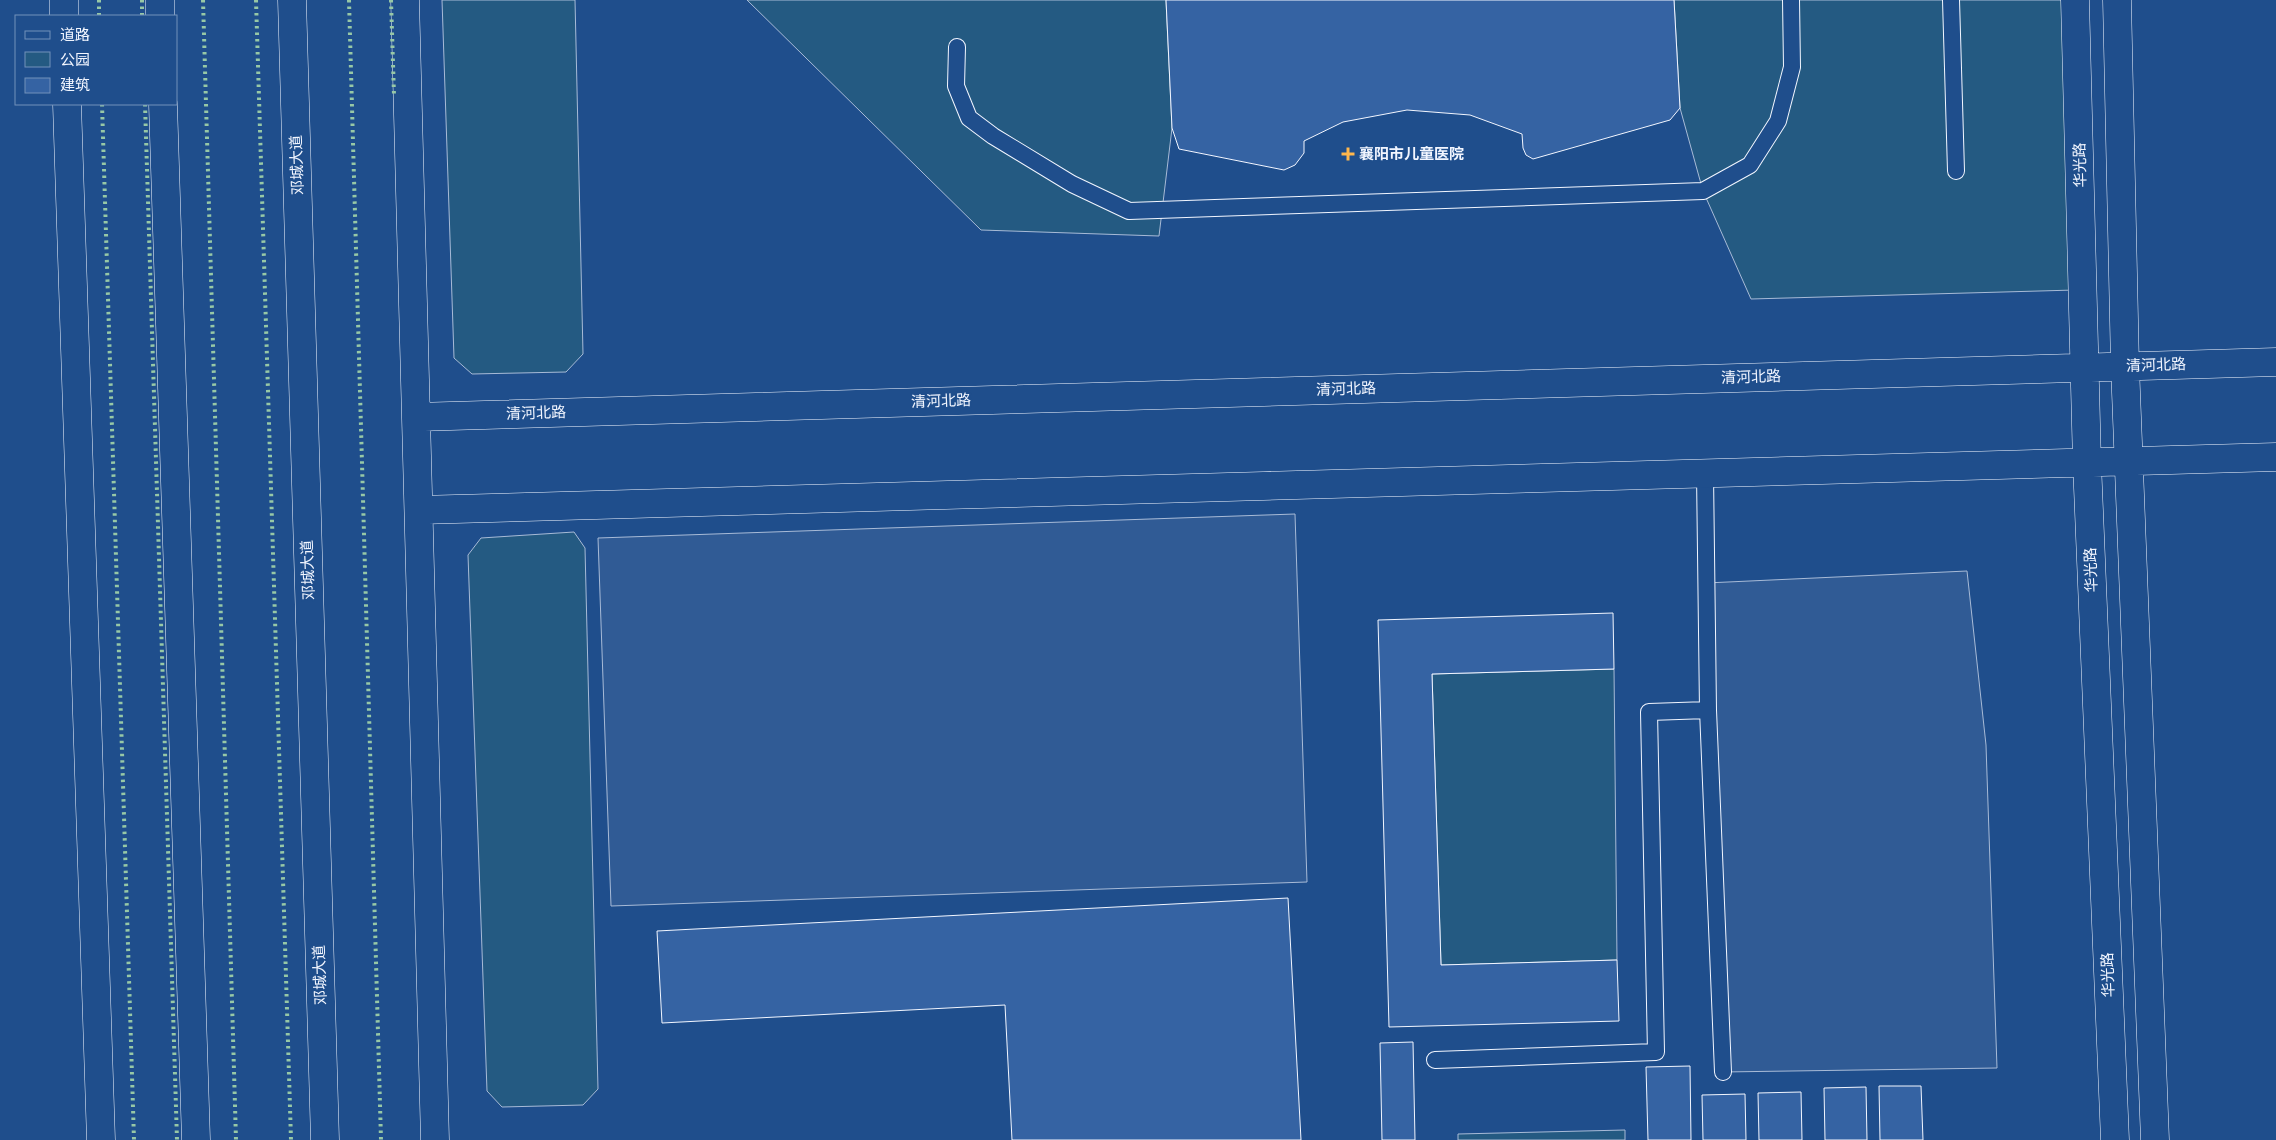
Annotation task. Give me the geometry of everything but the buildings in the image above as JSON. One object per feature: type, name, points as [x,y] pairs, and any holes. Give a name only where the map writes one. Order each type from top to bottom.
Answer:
[{"type":"main road","points":[[64,0],[64,15]]},
{"type":"main road","points":[[160,0],[160,15]]},
{"type":"main road","name":"邓城大道","points":[[292,0],[325,1140]]},
{"type":"main road","points":[[405,0],[435,1140]]},
{"type":"main road","name":"华光路","points":[[2075,0],[2087,463],[2115,1140]]},
{"type":"main road","points":[[2118,0],[2125,366],[2155,1140]]},
{"type":"main road","points":[[67,105],[101,1140]]},
{"type":"main road","points":[[163,105],[196,1140]]},
{"type":"main road","name":"清河北路","points":[[416,417],[2276,362]]},
{"type":"main road","points":[[419,510],[2276,457]]},
{"type":"lane","points":[[957,47],[956,86],[970,118],[993,136],[1072,184],[1129,211],[1704,191],[1750,165],[1778,121],[1792,68],[1790,0]]},
{"type":"lane","points":[[1951,0],[1956,172]]},
{"type":"lane","points":[[1705,474],[1708,710],[1722,1072]]},
{"type":"lane","points":[[1435,1060],[1656,1052],[1649,712],[1708,710]]},
{"type":"green space","points":[[442,0],[575,0],[583,354],[566,372],[472,374],[454,358]]},
{"type":"green space","points":[[747,0],[1166,0],[1172,128],[1159,236],[981,230]]},
{"type":"green space","points":[[1674,0],[2066,0],[2075,290],[1751,299],[1703,191],[1680,108]]},
{"type":"green space","points":[[574,532],[585,548],[598,1089],[583,1105],[502,1107],[487,1091],[468,555],[481,538]]},
{"type":"green space","points":[[1614,669],[1617,960],[1441,965],[1432,674]]},
{"type":"green space","points":[[1625,1130],[1625,1140],[1458,1140],[1458,1134]]},
{"type":"shaded area","points":[[1295,514],[1307,882],[611,906],[598,538]]},
{"type":"shaded area","points":[[1967,571],[1986,745],[1997,1068],[1723,1072],[1706,583]]},
{"type":"hedge","points":[[99,0],[99,15]]},
{"type":"hedge","points":[[142,0],[142,15]]},
{"type":"hedge","points":[[203,0],[236,1140]]},
{"type":"hedge","points":[[256,0],[291,1140]]},
{"type":"hedge","points":[[349,0],[381,1140]]},
{"type":"hedge","points":[[391,0],[394,95]]},
{"type":"hedge","points":[[102,105],[134,1140]]},
{"type":"hedge","points":[[145,105],[177,1140]]},
{"type":"place","name":"襄阳市儿童医院","points":[[1348,154]]}]
